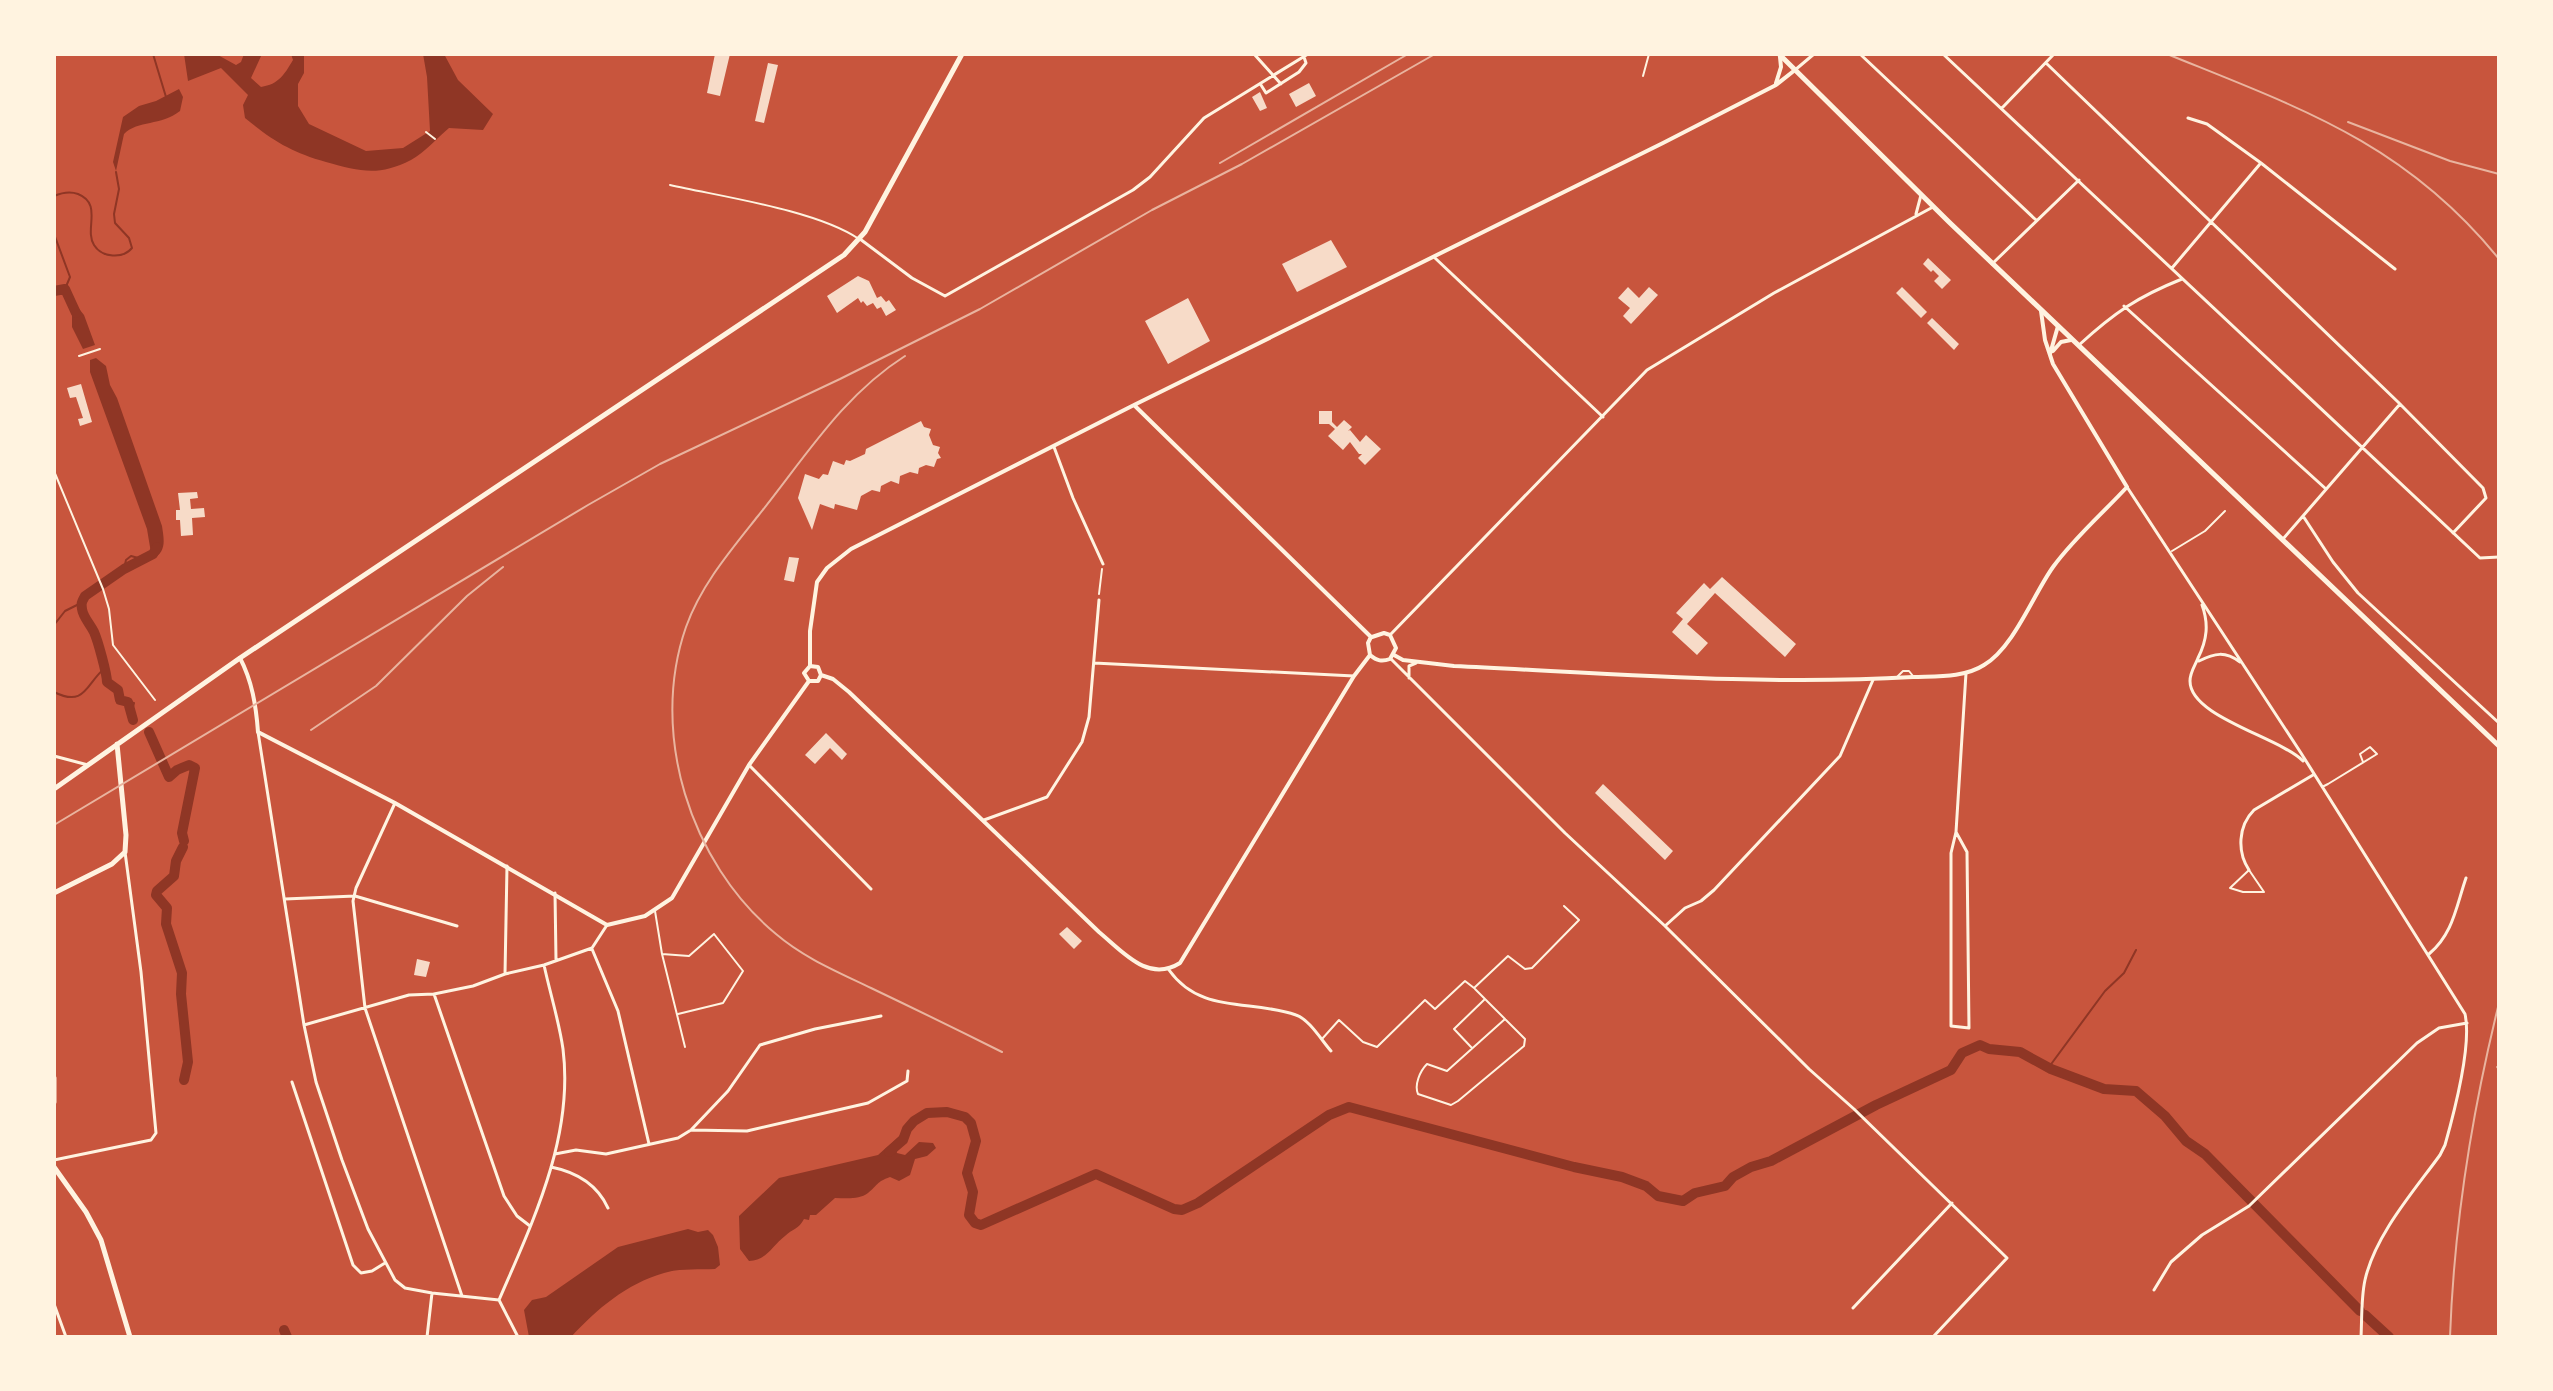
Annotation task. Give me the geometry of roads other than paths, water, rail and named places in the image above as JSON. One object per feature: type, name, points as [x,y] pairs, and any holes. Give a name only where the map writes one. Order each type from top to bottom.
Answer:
[{"type":"main road","points":[[54,789],[240,658],[844,255],[860,239],[962,54]]},
{"type":"main road","points":[[1779,54],[1992,264],[2499,746]]},
{"type":"main road","points":[[54,893],[123,860],[126,828],[117,744]]},
{"type":"main road","points":[[54,1078],[54,1102]]},
{"type":"main road","points":[[54,1167],[86,1212],[101,1240],[130,1337]]},
{"type":"street","points":[[1254,54],[1281,84]]},
{"type":"street","points":[[1776,85],[1781,67],[1779,54]]},
{"type":"street","points":[[809,681],[804,673],[810,666],[815,590],[822,574],[837,559],[891,528],[1134,405],[1435,258],[1776,85],[1814,54]]},
{"type":"street","points":[[1860,54],[2036,220]]},
{"type":"street","points":[[1943,54],[2480,558],[2499,557]]},
{"type":"street","points":[[2002,108],[2054,54]]},
{"type":"street","points":[[1261,85],[1266,93],[1281,84],[1304,68],[1306,56]]},
{"type":"street","points":[[860,239],[912,278],[945,296],[1133,190],[1150,177],[1204,118],[1306,56]]},
{"type":"street","points":[[2046,63],[2483,488],[2486,498],[2453,533]]},
{"type":"street","points":[[2188,118],[2207,124],[2261,163],[2395,269]]},
{"type":"street","points":[[2172,268],[2261,163]]},
{"type":"street","points":[[1992,264],[2079,180]]},
{"type":"street","points":[[1916,214],[1921,195]]},
{"type":"street","points":[[1390,635],[1647,370],[1774,293],[1933,207]]},
{"type":"street","points":[[1435,258],[1603,417]]},
{"type":"street","points":[[2079,345],[2124,306],[2183,278]]},
{"type":"street","points":[[2124,306],[2326,489]]},
{"type":"street","points":[[2041,311],[2050,357],[2068,392],[2465,1014],[2464,1052],[2445,1145],[2397,1214],[2372,1261],[2364,1281],[2361,1337]]},
{"type":"street","points":[[2045,340],[2058,326]]},
{"type":"street","points":[[2050,357],[2058,326]]},
{"type":"street","points":[[2050,357],[2061,342],[2073,340]]},
{"type":"street","points":[[2283,539],[2400,404]]},
{"type":"street","points":[[1134,405],[1371,637]]},
{"type":"street","points":[[1054,447],[1103,566]]},
{"type":"street","points":[[1933,1337],[2007,1258],[1565,833],[1409,678],[1392,657],[1395,641],[1390,635],[1377,633],[1368,643],[1370,655],[1376,660],[1392,657],[1416,663],[1749,679],[1873,679],[1966,673],[1986,665],[1998,653],[2054,566],[2127,487]]},
{"type":"street","points":[[2303,516],[2351,585],[2499,723]]},
{"type":"street","points":[[2199,597],[2208,630],[2193,668],[2190,686],[2200,703],[2290,750],[2307,765]]},
{"type":"street","points":[[984,820],[1040,802],[1055,788],[1084,738],[1099,600]]},
{"type":"street","points":[[2197,661],[2217,653],[2225,654],[2243,665]]},
{"type":"street","points":[[821,675],[833,679],[849,692],[1099,932],[1140,965],[1153,971],[1169,970],[1180,963],[1354,676],[1370,655]]},
{"type":"street","points":[[240,658],[249,676],[256,705],[304,1025],[316,1082],[342,1160],[395,1280],[405,1288],[499,1300]]},
{"type":"street","points":[[1093,663],[1354,676]]},
{"type":"street","points":[[1409,678],[1409,666],[1416,663]]},
{"type":"street","points":[[809,681],[818,681],[821,675],[818,667],[810,666]]},
{"type":"street","points":[[1956,832],[1967,852],[1969,1028],[1951,1026],[1951,853],[1956,832],[1966,673]]},
{"type":"street","points":[[1665,926],[1685,908],[1701,901],[1714,890],[1840,756],[1873,679]]},
{"type":"street","points":[[258,732],[395,803],[607,925],[634,920],[655,911],[672,898],[749,765],[809,681]]},
{"type":"street","points":[[54,756],[88,765]]},
{"type":"street","points":[[749,765],[871,889]]},
{"type":"street","points":[[2249,870],[2241,855],[2242,832],[2248,816],[2313,775]]},
{"type":"street","points":[[395,803],[355,896],[357,951],[365,1008],[462,1296]]},
{"type":"street","points":[[54,1160],[151,1140],[155,1136],[141,972],[123,860]]},
{"type":"street","points":[[505,974],[507,866]]},
{"type":"street","points":[[2429,954],[2446,937],[2451,927],[2466,878]]},
{"type":"street","points":[[555,893],[556,960]]},
{"type":"street","points":[[285,899],[355,896],[457,926]]},
{"type":"street","points":[[304,1025],[409,995],[434,994],[473,986],[505,974],[544,965],[592,948],[607,925]]},
{"type":"street","points":[[592,948],[618,1011],[649,1144]]},
{"type":"street","points":[[518,1337],[499,1300],[551,1167],[564,1108],[563,1047],[544,965]]},
{"type":"street","points":[[1169,970],[1185,988],[1207,1000],[1299,1015],[1331,1051]]},
{"type":"street","points":[[434,994],[504,1196],[517,1216],[530,1226]]},
{"type":"street","points":[[555,1154],[576,1150],[606,1154],[678,1138],[691,1130],[728,1091],[760,1045],[815,1029],[881,1016]]},
{"type":"street","points":[[2154,1290],[2171,1262],[2202,1235],[2249,1206],[2417,1043],[2439,1028],[2467,1023]]},
{"type":"street","points":[[691,1130],[747,1131],[868,1103],[907,1081],[908,1071]]},
{"type":"street","points":[[292,1082],[353,1265],[361,1273],[385,1263]]},
{"type":"street","points":[[551,1167],[578,1175],[592,1185],[608,1208]]},
{"type":"street","points":[[1853,1308],[1952,1203]]},
{"type":"street","points":[[427,1337],[432,1293]]},
{"type":"street","points":[[54,1304],[66,1337]]},
{"type":"lane","points":[[1643,76],[1649,54]]},
{"type":"lane","points":[[670,185],[797,214],[844,229],[860,239]]},
{"type":"lane","points":[[2170,552],[2205,531],[2225,511]]},
{"type":"lane","points":[[2321,788],[2363,762]]},
{"type":"lane","points":[[2249,870],[2264,892],[2243,892],[2230,888],[2249,870]]},
{"type":"lane","points":[[1474,988],[1508,956],[1525,969],[1532,968],[1579,920],[1564,906]]},
{"type":"lane","points":[[655,911],[662,954],[685,1047]]},
{"type":"lane","points":[[662,954],[689,956],[714,934],[743,971],[723,1003],[678,1014]]},
{"type":"lane","points":[[1321,1040],[1339,1020],[1363,1042],[1377,1047],[1425,1000],[1435,1009],[1465,981],[1474,988],[1485,999],[1505,1019],[1525,1039],[1524,1046],[1451,1105],[1418,1094],[1416,1089],[1422,1069],[1427,1064],[1447,1071],[1505,1019]]},
{"type":"lane","points":[[1472,1048],[1454,1029],[1485,999]]},
{"type":"waterway","points":[[153,54],[166,97]]},
{"type":"waterway","points":[[54,196],[72,193],[85,198],[90,204],[91,239],[94,245],[107,255],[123,254],[132,248],[129,238],[115,223],[119,189],[116,172]]},
{"type":"waterway","points":[[54,234],[70,277],[65,289]]},
{"type":"waterway","points":[[54,291],[65,289],[76,313]]},
{"type":"waterway","points":[[133,720],[128,702],[120,700],[118,690],[107,682],[98,642],[84,615],[82,603],[85,596],[124,569],[153,554],[157,547]]},
{"type":"waterway","points":[[124,569],[126,560],[131,556],[142,559]]},
{"type":"waterway","points":[[54,625],[65,611],[81,603]]},
{"type":"waterway","points":[[54,692],[73,697],[79,695],[105,668]]},
{"type":"waterway","points":[[128,702],[134,703],[132,711]]},
{"type":"waterway","points":[[149,732],[169,777],[189,765],[195,768],[182,833],[184,841]]},
{"type":"waterway","points":[[183,847],[176,861],[174,876],[156,895],[167,908],[166,924],[182,973],[181,994],[188,1062],[184,1080]]},
{"type":"waterway","points":[[2049,1067],[2105,991],[2124,973],[2136,950]]},
{"type":"waterway","points":[[889,1152],[903,1140],[914,1121],[927,1113],[947,1112],[965,1117],[971,1123],[976,1141],[967,1173],[973,1192],[969,1215],[981,1225],[1096,1174],[1182,1210],[1198,1203],[1329,1115],[1349,1107],[1622,1177],[1646,1186],[1658,1196],[1683,1201],[1695,1193],[1725,1186],[1733,1177],[1751,1167],[1771,1161],[1876,1105],[1951,1070],[1962,1053],[1980,1045],[2020,1052],[2051,1069],[2104,1089],[2136,1091],[2165,1116],[2186,1141],[2205,1154],[2360,1311]]},
{"type":"waterway","points":[[2365,1315],[2389,1337]]},
{"type":"waterway","points":[[284,1330],[287,1337]]},
{"type":"railway","points":[[1220,163],[1408,54]]},
{"type":"railway","points":[[54,825],[660,464],[980,309],[1435,54]]},
{"type":"railway","points":[[2167,54],[2306,112],[2388,157],[2463,219],[2499,259]]},
{"type":"railway","points":[[2348,122],[2450,161],[2499,174]]},
{"type":"railway","points":[[905,356],[882,372],[843,409],[708,582],[686,627],[676,668],[672,710],[676,752],[685,794],[700,834],[720,871],[746,905],[776,934],[822,964],[1002,1052]]},
{"type":"railway","points":[[311,730],[376,686],[467,596],[503,567]]},
{"type":"railway","points":[[2450,1337],[2466,1169],[2499,1003]]}]
